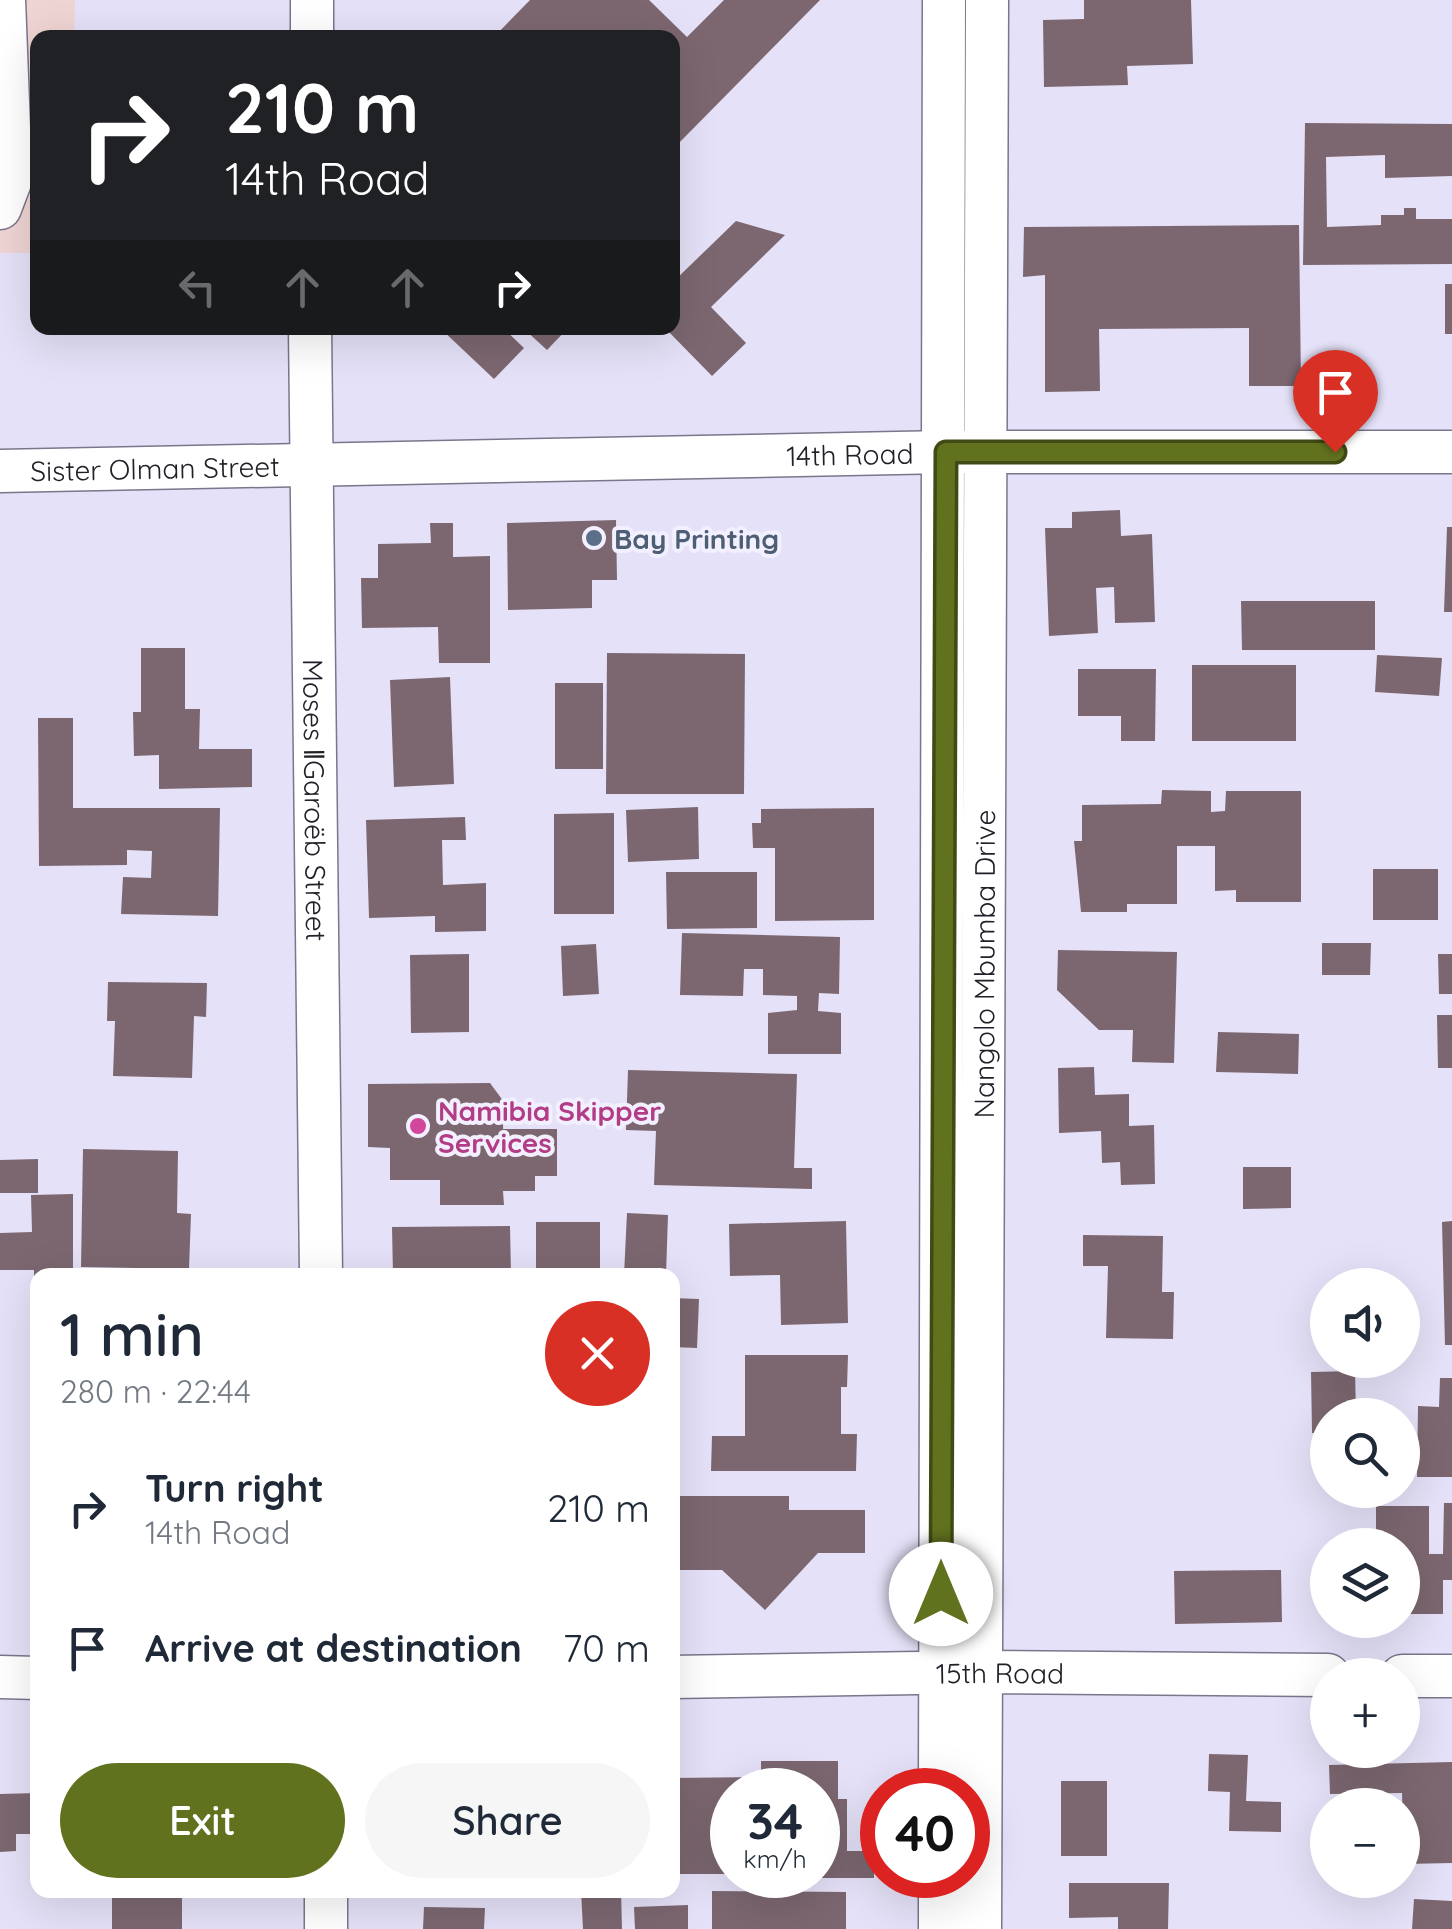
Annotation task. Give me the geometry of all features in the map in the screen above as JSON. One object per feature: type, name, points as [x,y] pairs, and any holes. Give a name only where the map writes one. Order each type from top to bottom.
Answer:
[{"type":"street","points":[[0,208],[11,180],[4,0]]},
{"type":"street","points":[[312,0],[312,30]]},
{"type":"street","name":"Nangolo Mbumba Drive","points":[[944,0],[965,452]]},
{"type":"street","name":"Nangolo Mbumba Drive","points":[[980,1929],[960,1673],[965,452],[987,0]]},
{"type":"street","name":"Moses ǁGaroëb Street","points":[[310,335],[321,1268]]},
{"type":"street","name":"14th Road","points":[[309,465],[965,452],[1452,452]]},
{"type":"street","name":"Sister Olman Street","points":[[0,471],[309,465]]},
{"type":"street","name":"Nangolo Mbumba Drive","points":[[944,1768],[960,1673]]},
{"type":"street","name":"15th Road","points":[[680,1677],[960,1673],[1310,1675]]},
{"type":"street","points":[[1420,1676],[1452,1676]]},
{"type":"street","points":[[0,1677],[30,1678]]},
{"type":"street","points":[[326,1898],[326,1929]]},
{"type":"street","points":[[940,1898],[940,1929]]},
{"type":"shaded area","points":[[0,0],[75,0],[74,30],[30,30],[30,253],[0,253]]},
{"type":"building","points":[[530,0],[649,0],[680,30],[501,30]]},
{"type":"building","points":[[724,0],[820,0],[680,142],[680,30],[687,37]]},
{"type":"building","points":[[1084,0],[1191,0],[1193,64],[1127,66],[1128,85],[1044,87],[1043,20],[1084,19]]},
{"type":"building","points":[[1305,123],[1452,124],[1452,176],[1385,178],[1385,155],[1326,157],[1327,227],[1381,225],[1381,215],[1404,215],[1404,208],[1416,208],[1416,219],[1452,219],[1452,264],[1303,265]]},
{"type":"building","points":[[736,221],[785,235],[711,307],[746,343],[712,376],[672,335],[680,335],[680,275]]},
{"type":"building","points":[[1299,225],[1301,386],[1249,386],[1249,328],[1099,329],[1100,391],[1045,392],[1045,275],[1023,277],[1024,227]]},
{"type":"building","points":[[1445,284],[1452,284],[1452,334],[1445,334]]},
{"type":"building","points":[[447,335],[510,335],[524,348],[494,379]]},
{"type":"building","points":[[531,335],[561,335],[547,350]]},
{"type":"building","points":[[1120,510],[1121,536],[1152,534],[1155,622],[1115,623],[1114,587],[1096,588],[1098,633],[1049,636],[1045,528],[1072,528],[1072,512]]},
{"type":"building","points":[[616,520],[617,580],[592,580],[592,608],[508,610],[507,523]]},
{"type":"building","points":[[430,523],[453,523],[453,557],[490,556],[490,663],[439,663],[438,627],[362,628],[361,578],[378,578],[378,544],[431,543]]},
{"type":"building","points":[[1447,527],[1452,527],[1452,612],[1444,612]]},
{"type":"building","points":[[1241,601],[1375,601],[1375,650],[1242,650]]},
{"type":"building","points":[[141,648],[185,648],[185,709],[200,709],[199,749],[252,749],[252,787],[159,789],[159,755],[134,756],[133,712],[141,712]]},
{"type":"building","points":[[607,653],[745,654],[744,794],[606,794]]},
{"type":"building","points":[[1377,655],[1442,658],[1439,696],[1375,692]]},
{"type":"building","points":[[1192,665],[1296,665],[1296,741],[1192,741]]},
{"type":"building","points":[[1078,669],[1156,669],[1155,741],[1121,741],[1121,716],[1078,716]]},
{"type":"building","points":[[450,677],[454,784],[394,787],[390,680]]},
{"type":"building","points":[[555,683],[603,683],[603,769],[555,769]]},
{"type":"building","points":[[38,718],[73,718],[73,808],[220,808],[218,916],[121,914],[123,877],[151,878],[152,851],[127,850],[127,865],[39,866]]},
{"type":"building","points":[[1162,790],[1211,791],[1211,812],[1225,811],[1226,791],[1301,791],[1301,902],[1236,902],[1236,890],[1215,891],[1215,846],[1177,846],[1177,904],[1127,904],[1127,912],[1081,912],[1074,841],[1082,841],[1082,805],[1161,804]]},
{"type":"building","points":[[698,807],[699,859],[628,862],[626,810]]},
{"type":"building","points":[[874,808],[874,920],[775,921],[775,848],[753,848],[752,823],[761,823],[761,809]]},
{"type":"building","points":[[614,813],[614,914],[554,914],[554,814]]},
{"type":"building","points":[[465,817],[466,840],[442,840],[443,885],[486,883],[486,931],[435,932],[435,916],[369,918],[366,820]]},
{"type":"building","points":[[1373,869],[1438,869],[1438,920],[1373,920]]},
{"type":"building","points":[[666,872],[757,872],[757,928],[667,929]]},
{"type":"building","points":[[682,933],[840,937],[839,994],[819,993],[818,1011],[841,1013],[841,1054],[768,1054],[768,1013],[797,1010],[797,996],[763,995],[763,969],[744,969],[743,996],[680,995]]},
{"type":"building","points":[[1322,943],[1371,943],[1370,975],[1322,975]]},
{"type":"building","points":[[596,944],[599,994],[563,996],[561,946]]},
{"type":"building","points":[[1058,950],[1177,952],[1174,1063],[1132,1062],[1133,1030],[1099,1030],[1057,990]]},
{"type":"building","points":[[469,954],[469,1032],[411,1033],[410,955]]},
{"type":"building","points":[[1438,954],[1452,954],[1452,994],[1439,994]]},
{"type":"building","points":[[108,982],[207,983],[206,1017],[194,1016],[192,1078],[113,1076],[115,1021],[107,1021]]},
{"type":"building","points":[[1437,1015],[1452,1015],[1452,1068],[1438,1068]]},
{"type":"building","points":[[1218,1032],[1299,1034],[1298,1074],[1216,1072]]},
{"type":"building","points":[[1094,1067],[1095,1095],[1129,1094],[1129,1126],[1154,1125],[1155,1184],[1121,1185],[1120,1162],[1102,1163],[1101,1131],[1059,1133],[1058,1068]]},
{"type":"building","points":[[628,1070],[797,1074],[794,1168],[812,1168],[812,1189],[654,1185],[656,1131],[626,1130]]},
{"type":"building","points":[[490,1083],[504,1102],[503,1129],[557,1129],[557,1176],[535,1176],[535,1191],[503,1191],[504,1205],[440,1205],[440,1180],[390,1180],[390,1148],[368,1147],[368,1084]]},
{"type":"building","points":[[83,1149],[178,1151],[177,1213],[191,1214],[189,1268],[81,1267]]},
{"type":"building","points":[[38,1159],[38,1193],[0,1193],[0,1160]]},
{"type":"building","points":[[1243,1167],[1291,1167],[1291,1208],[1243,1209]]},
{"type":"building","points":[[73,1194],[73,1268],[0,1270],[0,1233],[32,1232],[31,1195]]},
{"type":"building","points":[[627,1213],[668,1215],[666,1268],[624,1268]]},
{"type":"building","points":[[846,1221],[848,1323],[781,1325],[780,1275],[730,1276],[729,1224]]},
{"type":"building","points":[[1452,1221],[1452,1345],[1445,1345],[1442,1222]]},
{"type":"building","points":[[536,1222],[600,1222],[600,1268],[536,1268]]},
{"type":"building","points":[[510,1226],[511,1268],[393,1268],[392,1227]]},
{"type":"building","points":[[1083,1235],[1163,1236],[1162,1292],[1174,1292],[1173,1339],[1106,1338],[1108,1266],[1083,1266]]},
{"type":"building","points":[[680,1298],[699,1299],[697,1348],[680,1347]]},
{"type":"building","points":[[745,1355],[848,1355],[847,1387],[841,1387],[841,1434],[857,1434],[856,1471],[711,1471],[712,1436],[745,1436]]},
{"type":"building","points":[[1311,1378],[1355,1378],[1356,1398],[1311,1398]]},
{"type":"building","points":[[1440,1378],[1452,1378],[1452,1477],[1420,1477],[1420,1406],[1439,1407]]},
{"type":"building","points":[[680,1496],[789,1496],[789,1510],[865,1510],[865,1553],[818,1553],[765,1610],[722,1570],[680,1570]]},
{"type":"building","points":[[1444,1503],[1452,1503],[1452,1580],[1443,1580],[1443,1614],[1420,1614],[1420,1528],[1376,1528],[1376,1508],[1429,1506],[1429,1554],[1443,1554]]},
{"type":"building","points":[[1281,1570],[1282,1622],[1175,1624],[1174,1571]]},
{"type":"building","points":[[1209,1754],[1248,1755],[1246,1801],[1281,1802],[1281,1832],[1229,1831],[1230,1792],[1208,1791]]},
{"type":"building","points":[[761,1761],[838,1761],[838,1768],[761,1768]]},
{"type":"building","points":[[1452,1762],[1452,1863],[1420,1864],[1420,1788],[1330,1788],[1329,1768],[1420,1768],[1420,1763]]},
{"type":"building","points":[[680,1778],[710,1778],[710,1874],[680,1874]]},
{"type":"building","points":[[1061,1781],[1107,1781],[1107,1856],[1061,1856]]},
{"type":"building","points":[[30,1793],[30,1834],[16,1834],[16,1851],[0,1852],[0,1794]]},
{"type":"building","points":[[840,1799],[847,1799],[847,1851],[860,1851],[860,1878],[840,1878]]},
{"type":"building","points":[[1069,1883],[1169,1883],[1168,1929],[1118,1929],[1118,1917],[1069,1918]]},
{"type":"building","points":[[840,1892],[846,1892],[846,1929],[712,1929],[712,1898],[840,1898]]},
{"type":"building","points":[[112,1898],[182,1898],[182,1929],[112,1929]]},
{"type":"building","points":[[581,1898],[621,1898],[622,1929],[583,1929]]},
{"type":"building","points":[[1414,1899],[1452,1901],[1452,1929],[1412,1929]]},
{"type":"building","points":[[688,1905],[688,1929],[635,1929],[634,1907]]},
{"type":"building","points":[[424,1907],[485,1908],[484,1929],[423,1929]]},
{"type":"place","name":"Bay Printing","points":[[594,538]]},
{"type":"place","name":"Namibia Skipper Services","points":[[418,1126]]},
{"type":"route","points":[[941,1594],[946,452],[1335,452]]}]
